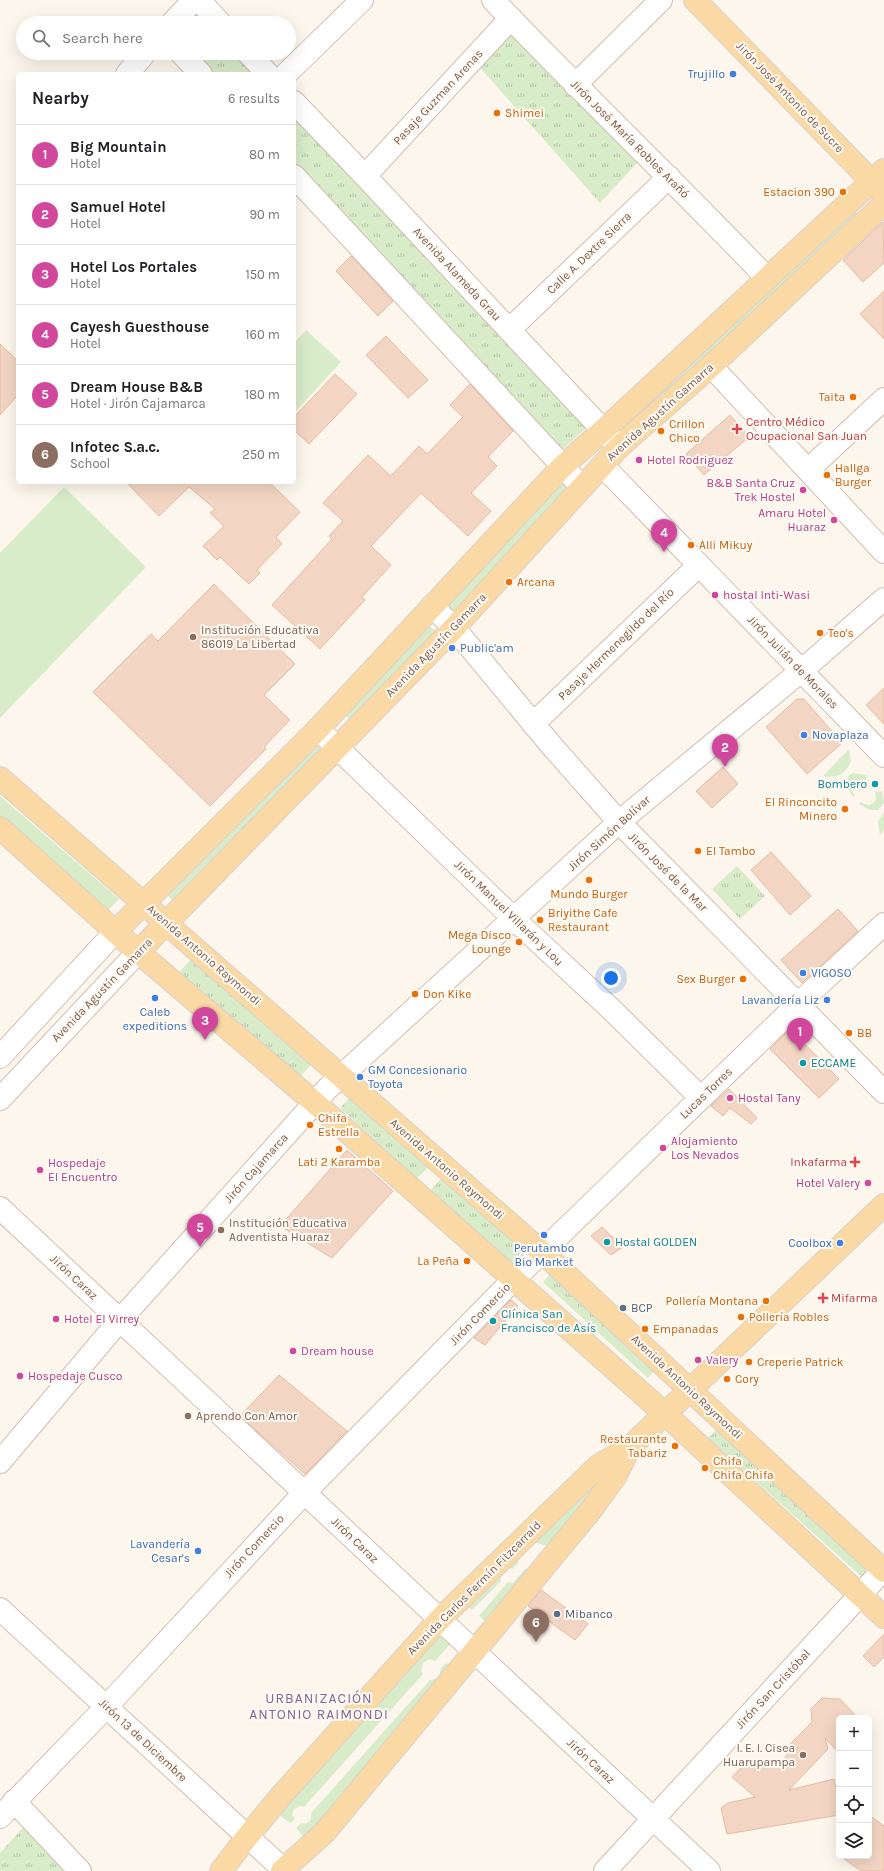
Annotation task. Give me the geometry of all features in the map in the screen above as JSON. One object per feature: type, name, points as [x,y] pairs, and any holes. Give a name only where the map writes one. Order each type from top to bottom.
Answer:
[{"type":"main road","name":"Jirón José Antonio de Sucre","points":[[695,0],[880,182]]},
{"type":"main road","name":"Avenida Agustín Gamarra","points":[[115,932],[318,729],[562,467],[768,278],[880,182]]},
{"type":"main road","name":"Avenida Agustín Gamarra","points":[[138,952],[454,628],[619,447],[710,366],[884,204]]},
{"type":"main road","name":"Avenida Antonio Raymondi","points":[[0,778],[342,1075],[542,1252],[884,1570]]},
{"type":"main road","points":[[0,828],[115,932],[314,1102],[664,1413],[884,1618]]},
{"type":"main road","name":"Avenida Carlos Fermín Fitzcarrald","points":[[221,1871],[247,1837],[439,1620],[598,1466],[630,1447],[884,1205]]},
{"type":"main road","name":"Avenida Carlos Fermín Fitzcarrald","points":[[283,1871],[325,1832],[591,1510],[615,1477],[630,1447]]},
{"type":"street","points":[[179,16],[194,0]]},
{"type":"street","points":[[199,0],[214,16]]},
{"type":"street","points":[[288,72],[362,0]]},
{"type":"street","name":"Jirón José María Robles Arañó","points":[[494,0],[575,85],[670,177],[768,278]]},
{"type":"street","points":[[575,85],[662,0]]},
{"type":"street","name":"Pasaje Guzman Arenas","points":[[366,176],[511,18]]},
{"type":"street","points":[[129,72],[139,60]]},
{"type":"street","points":[[188,60],[199,72]]},
{"type":"street","points":[[255,60],[266,72]]},
{"type":"street","name":"Avenida Alameda Grau","points":[[296,104],[366,176],[619,447]]},
{"type":"street","name":"Calle A. Dextre Sierra","points":[[509,330],[670,177]]},
{"type":"street","points":[[296,178],[582,487]]},
{"type":"street","points":[[710,366],[884,552]]},
{"type":"street","points":[[808,470],[884,399]]},
{"type":"street","name":"Jirón Julián de Morales","points":[[602,465],[884,756]]},
{"type":"street","name":"Pasaje Hermenegildo del Río","points":[[533,724],[699,565]]},
{"type":"street","name":"Jirón Simón Bolívar","points":[[342,1075],[619,822],[801,671],[884,599]]},
{"type":"street","name":"Jirón José de la Mar","points":[[432,606],[454,628],[533,724],[619,822],[884,1092]]},
{"type":"street","name":"Jirón Manuel Villarán y Lou","points":[[318,729],[514,919],[612,1010],[701,1098]]},
{"type":"street","name":"Lucas Torres","points":[[513,1280],[798,1004],[884,924]]},
{"type":"street","name":"Avenida Agustín Gamarra","points":[[1,1053],[115,932]]},
{"type":"street","name":"Avenida Agustín Gamarra","points":[[0,1099],[138,952]]},
{"type":"street","points":[[1,1053],[20,1076]]},
{"type":"street","name":"Jirón Cajamarca","points":[[0,1462],[120,1320],[314,1102],[342,1075]]},
{"type":"street","name":"Jirón Caraz","points":[[0,1208],[709,1871]]},
{"type":"street","name":"Jirón Comercio","points":[[7,1809],[107,1706],[305,1492],[513,1280]]},
{"type":"street","name":"Jirón San Cristóbal","points":[[605,1871],[859,1595],[884,1570]]},
{"type":"street","name":"Jirón 13 de Diciembre","points":[[0,1609],[107,1706],[283,1871]]},
{"type":"street","points":[[7,1809],[80,1871]]},
{"type":"green space","points":[[197,5],[207,16],[186,16]]},
{"type":"green space","points":[[507,26],[640,160],[600,203],[475,62]]},
{"type":"green space","points":[[194,60],[247,60],[258,72],[205,72]]},
{"type":"green space","points":[[296,116],[587,427],[561,451],[296,165]]},
{"type":"green space","points":[[852,208],[862,219],[631,433],[624,424]]},
{"type":"green space","points":[[306,330],[341,362],[296,411],[296,341]]},
{"type":"green space","points":[[561,483],[573,491],[457,616],[445,608]]},
{"type":"green space","points":[[64,487],[146,567],[0,718],[0,553]]},
{"type":"green space","points":[[427,624],[439,634],[353,724],[344,713]]},
{"type":"green space","points":[[316,743],[326,752],[178,907],[168,896]]},
{"type":"green space","points":[[849,749],[851,761],[849,766],[836,776],[823,776]]},
{"type":"green space","points":[[853,773],[867,775],[865,782],[859,780],[853,784],[852,791],[855,796],[853,797],[847,784],[849,775]]},
{"type":"green space","points":[[882,791],[884,803],[878,810],[870,810],[859,804],[861,802],[868,805],[872,804],[876,799],[875,792]]},
{"type":"green space","points":[[0,796],[119,899],[107,911],[0,816]]},
{"type":"green space","points":[[884,812],[884,830],[880,835],[878,822]]},
{"type":"green space","points":[[737,866],[765,896],[740,919],[712,889]]},
{"type":"green space","points":[[194,955],[315,1061],[298,1078],[179,973]]},
{"type":"green space","points":[[355,1092],[432,1164],[417,1178],[340,1108]]},
{"type":"green space","points":[[447,1172],[528,1244],[512,1263],[429,1192]]},
{"type":"green space","points":[[556,1268],[660,1365],[648,1378],[543,1282]]},
{"type":"green space","points":[[722,1425],[871,1568],[862,1577],[708,1438]]},
{"type":"green space","points":[[628,1449],[557,1550],[524,1538]]},
{"type":"green space","points":[[509,1553],[519,1562],[513,1569],[508,1567],[501,1574],[501,1581],[472,1610],[460,1600]]},
{"type":"green space","points":[[525,1569],[536,1575],[492,1627],[479,1616],[508,1582],[513,1583]]},
{"type":"green space","points":[[434,1626],[452,1642],[435,1661],[430,1659],[423,1663],[421,1671],[423,1674],[304,1807],[300,1806],[294,1809],[292,1815],[295,1819],[290,1823],[275,1812]]},
{"type":"green space","points":[[467,1659],[310,1844],[296,1828],[301,1823],[306,1824],[309,1822],[311,1813],[430,1680],[439,1677],[441,1668],[445,1664]]},
{"type":"green space","points":[[29,1821],[75,1871],[0,1871],[0,1853]]},
{"type":"building","points":[[883,222],[884,263],[863,282],[843,260]]},
{"type":"building","points":[[351,256],[393,301],[378,316],[336,271]]},
{"type":"building","points":[[884,291],[884,339],[860,314]]},
{"type":"building","points":[[386,336],[428,380],[408,398],[366,355]]},
{"type":"building","points":[[0,344],[16,359],[16,397],[0,415]]},
{"type":"building","points":[[335,374],[357,394],[309,444],[296,432],[296,415]]},
{"type":"building","points":[[470,384],[513,431],[488,457],[497,466],[471,493],[491,511],[468,536],[421,493],[371,546],[391,565],[362,597],[365,600],[320,649],[272,605],[332,539],[329,536],[343,521],[323,503],[368,455],[391,476],[419,446],[427,454],[463,417],[450,405]]},
{"type":"building","points":[[730,415],[749,437],[704,475],[686,454]]},
{"type":"building","points":[[128,484],[271,484],[300,512],[276,537],[282,544],[257,570],[260,573],[249,584],[220,557],[217,560],[203,546],[224,526],[210,513],[215,509],[189,487],[159,516]]},
{"type":"building","points":[[214,584],[295,664],[264,695],[290,720],[264,747],[266,749],[210,806],[93,692],[151,634],[158,641]]},
{"type":"building","points":[[884,688],[884,724],[866,705]]},
{"type":"building","name":"Novaplaza","points":[[797,699],[804,699],[842,743],[807,774],[766,727]]},
{"type":"building","points":[[723,767],[738,784],[712,808],[696,791]]},
{"type":"building","points":[[771,852],[811,896],[790,915],[751,870]]},
{"type":"building","points":[[838,909],[858,931],[802,983],[781,960]]},
{"type":"building","name":"ECCAME","points":[[790,1029],[839,1079],[819,1098],[770,1049]]},
{"type":"building","points":[[729,1089],[757,1118],[751,1124],[730,1108],[723,1116],[711,1106]]},
{"type":"building","points":[[347,1150],[393,1191],[332,1258],[280,1226]]},
{"type":"building","name":"Hostal GOLDEN","points":[[602,1227],[623,1247],[611,1255],[591,1236]]},
{"type":"building","points":[[511,1300],[518,1306],[485,1345],[474,1338]]},
{"type":"building","points":[[279,1375],[347,1431],[305,1474],[240,1416]]},
{"type":"building","name":"Mibanco","points":[[541,1590],[588,1624],[575,1640],[528,1606]]},
{"type":"building","points":[[884,1634],[884,1657],[874,1667],[863,1656]]},
{"type":"building","points":[[822,1698],[840,1699],[855,1715],[836,1715],[836,1750],[825,1738],[828,1749],[789,1790],[834,1779],[836,1787],[836,1816],[727,1834],[721,1808],[728,1803],[755,1797],[732,1777],[750,1758],[758,1764],[761,1761],[766,1766],[779,1764],[794,1747],[790,1744],[812,1722],[811,1709]]},
{"type":"building","points":[[872,1817],[884,1826],[884,1871],[861,1871],[844,1859],[872,1859]]},
{"type":"place","name":"Trujillo","points":[[733,74]]},
{"type":"place","name":"Shimei","points":[[497,113]]},
{"type":"place","name":"Estacion 390","points":[[843,192]]},
{"type":"place","name":"Taita","points":[[853,397]]},
{"type":"place","name":"Centro Médico Ocupacional San Juan","points":[[737,429]]},
{"type":"place","name":"Crillon Chico","points":[[661,431]]},
{"type":"place","name":"Hotel Rodriguez","points":[[639,460]]},
{"type":"place","name":"Hallga Burger","points":[[827,475]]},
{"type":"place","name":"B&B Santa Cruz Trek Hostel","points":[[803,490]]},
{"type":"place","name":"Amaru Hotel Huaraz","points":[[834,520]]},
{"type":"place","name":"Alli Mikuy","points":[[691,545]]},
{"type":"place","name":"Cayesh Guesthouse","points":[[664,552]]},
{"type":"place","name":"Arcana","points":[[509,582]]},
{"type":"place","name":"hostal Inti-Wasi","points":[[715,595]]},
{"type":"place","name":"Teo's","points":[[820,633]]},
{"type":"place","name":"Institución Educativa 86019 La Libertad","points":[[193,637]]},
{"type":"place","name":"Public'am","points":[[452,648]]},
{"type":"place","name":"Novaplaza","points":[[804,735]]},
{"type":"place","name":"Samuel Hotel","points":[[725,767]]},
{"type":"place","name":"Bombero","points":[[875,784]]},
{"type":"place","name":"El Rinconcito Minero","points":[[845,809]]},
{"type":"place","name":"El Tambo","points":[[698,851]]},
{"type":"place","name":"Mundo Burger","points":[[589,880]]},
{"type":"place","name":"Briyithe Cafe Restaurant","points":[[540,920]]},
{"type":"place","name":"Mega Disco Lounge","points":[[519,942]]},
{"type":"place","name":"VIGOSO","points":[[803,973]]},
{"type":"place","name":"Sex Burger","points":[[743,979]]},
{"type":"place","name":"Don Kike","points":[[415,994]]},
{"type":"place","name":"Caleb expeditions","points":[[155,998]]},
{"type":"place","name":"Lavandería Liz","points":[[827,1000]]},
{"type":"place","name":"BB","points":[[849,1033]]},
{"type":"place","name":"Hotel Los Portales","points":[[205,1040]]},
{"type":"place","name":"Big Mountain","points":[[800,1051]]},
{"type":"place","name":"ECCAME","points":[[803,1063]]},
{"type":"place","name":"GM Concesionario Toyota","points":[[360,1077]]},
{"type":"place","name":"Hostal Tany","points":[[730,1098]]},
{"type":"place","name":"Chifa Estrella","points":[[310,1125]]},
{"type":"place","name":"Alojamiento Los Nevados","points":[[663,1148]]},
{"type":"place","name":"Lati 2 Karamba","points":[[339,1149]]},
{"type":"place","name":"Inkafarma","points":[[855,1162]]},
{"type":"place","name":"Hospedaje El Encuentro","points":[[40,1170]]},
{"type":"place","name":"Hotel Valery","points":[[868,1183]]},
{"type":"place","name":"Institución Educativa Adventista Huaraz","points":[[221,1230]]},
{"type":"place","name":"Perutambo Bio Market","points":[[544,1235]]},
{"type":"place","name":"Hostal GOLDEN","points":[[607,1242]]},
{"type":"place","name":"Coolbox","points":[[840,1243]]},
{"type":"place","name":"Dream House B&B","points":[[200,1247]]},
{"type":"place","name":"La Peña","points":[[467,1261]]},
{"type":"place","name":"Mifarma","points":[[823,1298]]},
{"type":"place","name":"Pollería Montana","points":[[766,1301]]},
{"type":"place","name":"BCP","points":[[623,1308]]},
{"type":"place","name":"Pollería Robles","points":[[741,1317]]},
{"type":"place","name":"Hotel El Virrey","points":[[56,1319]]},
{"type":"place","name":"Clínica San Francisco de Asís","points":[[493,1321]]},
{"type":"place","name":"Empanadas","points":[[645,1329]]},
{"type":"place","name":"Dream house","points":[[293,1351]]},
{"type":"place","name":"Valery","points":[[698,1360]]},
{"type":"place","name":"Creperie Patrick","points":[[749,1362]]},
{"type":"place","name":"Hospedaje Cusco","points":[[20,1376]]},
{"type":"place","name":"Cory","points":[[727,1379]]},
{"type":"place","name":"Aprendo Con Amor","points":[[188,1416]]},
{"type":"place","name":"Restaurante Tabariz","points":[[675,1446]]},
{"type":"place","name":"Chifa Chifa Chifa","points":[[705,1468]]},
{"type":"place","name":"Lavandería Cesar's","points":[[198,1551]]},
{"type":"place","name":"Mibanco","points":[[557,1614]]},
{"type":"place","name":"Infotec S.a.c.","points":[[536,1642]]},
{"type":"place","name":"I. E. I. Cisea Huarupampa","points":[[803,1755]]},
{"type":"district","name":"URBANIZACIÓN ANTONIO RAIMONDI","points":[[319,1706]]}]
